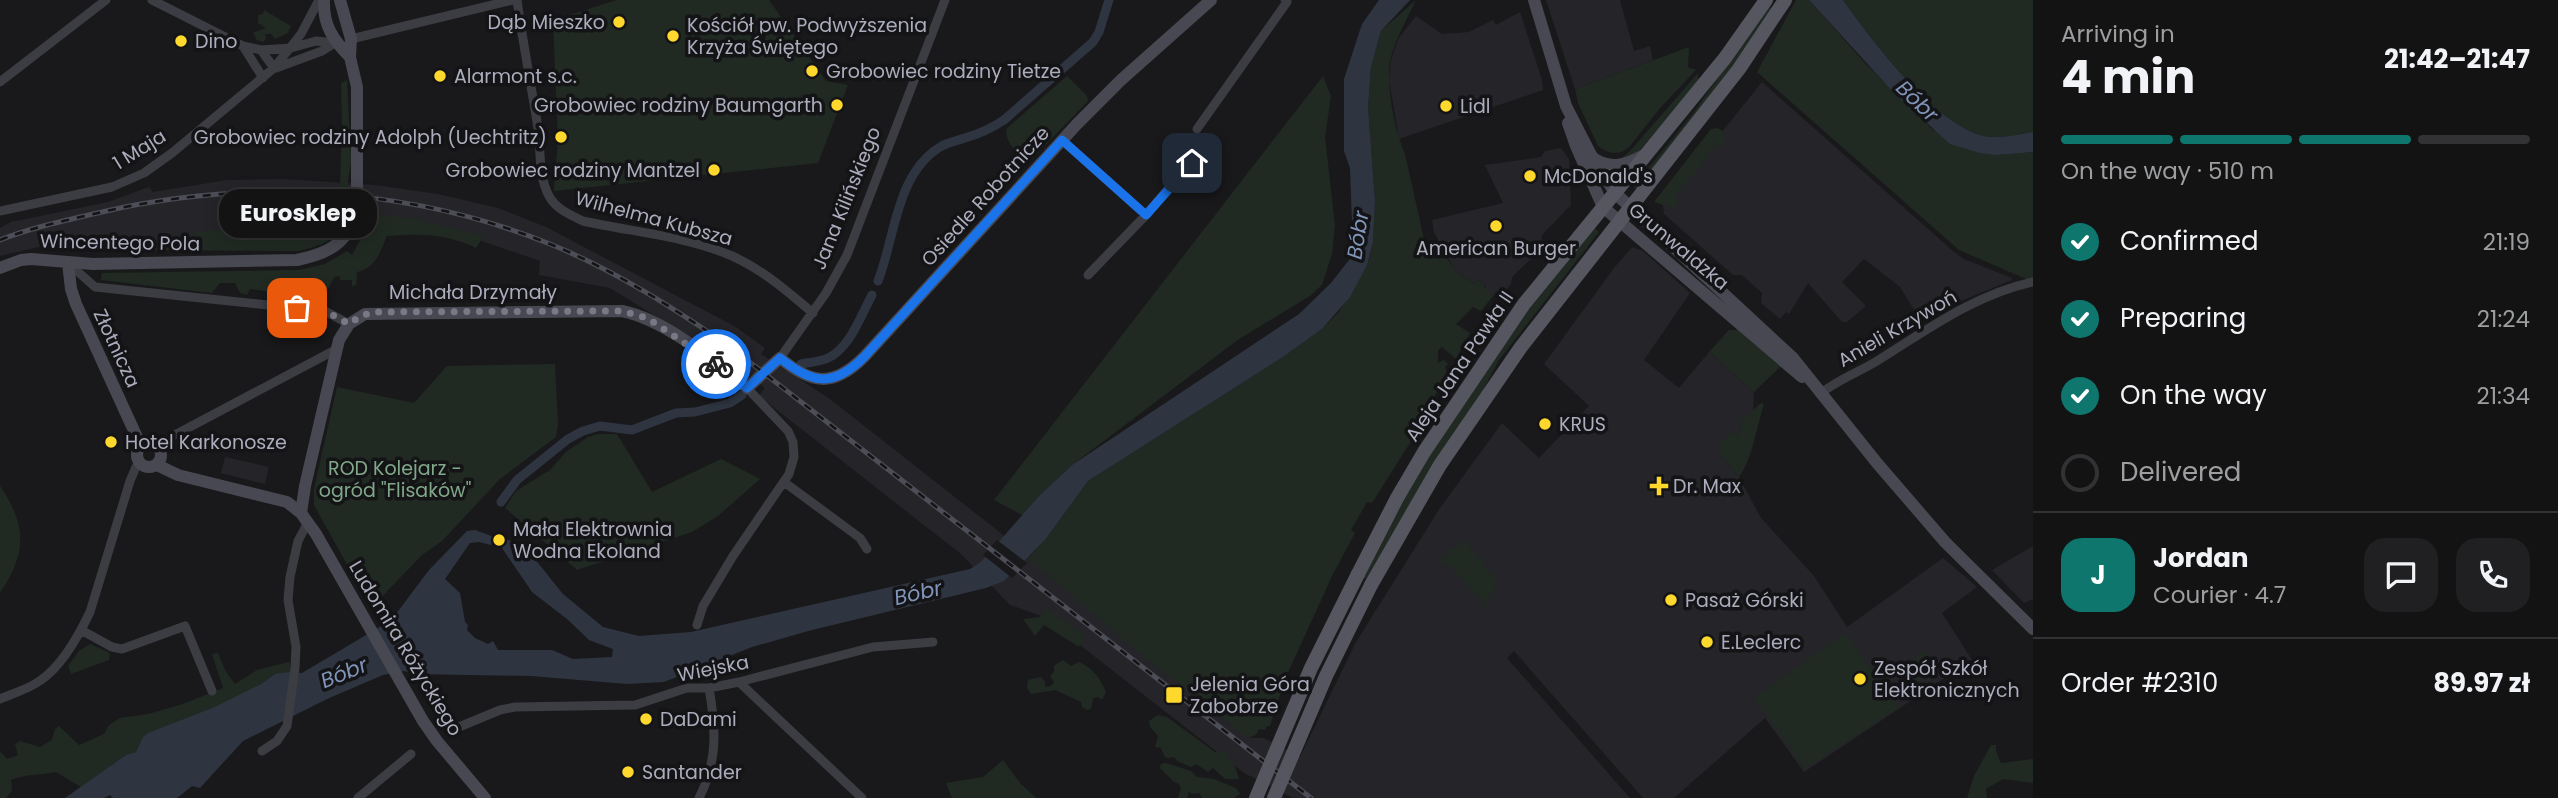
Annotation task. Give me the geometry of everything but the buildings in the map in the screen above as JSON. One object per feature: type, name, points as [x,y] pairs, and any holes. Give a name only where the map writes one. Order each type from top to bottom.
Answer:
[{"type":"main road","name":"Aleja Jana Pawła II","points":[[1274,798],[1326,676],[1371,585],[1412,511],[1472,416],[1535,327],[1740,69],[1785,0]]},
{"type":"main road","name":"Aleja Jana Pawła II","points":[[1256,798],[1300,691],[1358,574],[1407,480],[1464,390],[1524,304],[1651,151],[1725,58],[1766,1]]},
{"type":"street","points":[[0,82],[106,0]]},
{"type":"street","points":[[152,0],[243,46],[261,50],[291,48],[321,0]]},
{"type":"street","points":[[321,0],[335,43],[350,57]]},
{"type":"street","name":"Wincentego Pola","points":[[0,268],[31,259],[68,262],[297,260],[323,253],[340,243],[350,230],[358,186],[356,87],[350,57],[351,39],[340,0]]},
{"type":"street","name":"1 Maja","points":[[274,68],[322,51],[335,43],[478,4],[515,0]]},
{"type":"street","name":"Wilhelma Kubsza","points":[[515,0],[538,132],[542,174],[547,192],[554,203],[583,220],[688,243],[734,257],[761,273],[813,313]]},
{"type":"street","name":"Jana Kilińskiego","points":[[747,388],[780,358],[833,284],[945,0]]},
{"type":"street","name":"Osiedle Robotnicze","points":[[780,358],[801,374],[819,379],[841,375],[857,365],[1062,140],[1121,80],[1212,0]]},
{"type":"street","name":"Grunwaldzka","points":[[1534,0],[1566,106],[1572,137],[1603,207],[1817,389]]},
{"type":"street","points":[[1197,129],[1287,1]]},
{"type":"street","name":"1 Maja","points":[[1,209],[103,189],[132,179],[172,153],[263,78],[291,48],[316,41],[335,43]]},
{"type":"street","points":[[243,46],[263,78]]},
{"type":"street","points":[[261,50],[274,68]]},
{"type":"street","name":"Grunwaldzka","points":[[1566,106],[1592,158],[1615,193],[1793,358],[1945,542],[2033,629]]},
{"type":"street","points":[[1062,140],[1146,215]]},
{"type":"street","points":[[1592,158],[1611,165],[1626,164],[1651,151]]},
{"type":"street","points":[[1088,275],[1146,215],[1197,155]]},
{"type":"street","points":[[68,262],[95,287],[325,311],[349,324],[337,349],[305,486],[304,517],[290,577],[288,600],[296,647],[288,726],[277,741],[262,751]]},
{"type":"street","name":"Złotnicza","points":[[68,262],[71,289],[76,304],[141,446]]},
{"type":"street","name":"Anieli Krzywoń","points":[[1817,389],[1878,360],[1921,331],[1963,308],[2033,282]]},
{"type":"street","name":"Michała Drzymały","points":[[349,324],[372,312],[622,311],[647,318],[715,363],[747,388]]},
{"type":"street","points":[[158,446],[337,349]]},
{"type":"street","points":[[696,625],[703,606],[733,556],[784,482],[794,457],[791,437],[747,388]]},
{"type":"street","points":[[157,465],[162,456],[158,446],[150,443],[141,446],[137,453],[141,464],[149,467],[157,465],[178,475],[287,502],[304,517]]},
{"type":"street","points":[[0,699],[45,677],[81,630],[90,612],[130,481],[136,467],[141,464]]},
{"type":"street","points":[[784,482],[860,538],[867,549]]},
{"type":"street","name":"Ludomira Różyckiego","points":[[304,517],[437,741],[485,798]]},
{"type":"street","points":[[81,630],[112,647],[122,649],[185,626],[212,691]]},
{"type":"street","name":"Wiejska","points":[[458,727],[500,710],[515,707],[635,705],[687,688],[709,688],[739,682],[873,646],[933,642]]},
{"type":"street","points":[[739,682],[862,798]]},
{"type":"street","points":[[699,798],[715,750],[715,722],[709,688]]},
{"type":"street","points":[[358,798],[411,754]]},
{"type":"shaded area","points":[[1546,0],[1620,0],[1634,51],[1650,46],[1653,60],[1575,89]]},
{"type":"shaded area","points":[[1520,12],[1543,90],[1399,139],[1389,80],[1391,60],[1398,39],[1416,16],[1442,34],[1469,32],[1493,20],[1496,25]]},
{"type":"shaded area","points":[[1762,82],[1953,251],[1964,259],[2012,280],[1919,318],[1900,287],[1864,259],[1842,282],[1866,306],[1847,322],[1842,322],[1808,283],[1789,314],[1786,312],[1780,319],[1761,303],[1762,293],[1742,275],[1733,275],[1664,214],[1663,205]]},
{"type":"shaded area","points":[[1561,148],[1569,159],[1571,205],[1542,235],[1541,249],[1512,277],[1511,284],[1502,296],[1496,292],[1493,296],[1479,280],[1476,284],[1455,271],[1434,232],[1432,220],[1503,203],[1485,165],[1541,157],[1545,151]]},
{"type":"shaded area","points":[[283,179],[375,185],[438,194],[498,208],[546,227],[736,327],[765,348],[761,354],[830,399],[1193,684],[1249,738],[1264,738],[1300,757],[1356,642],[1440,508],[1502,423],[1539,458],[1589,406],[1544,364],[1632,247],[1643,251],[1690,293],[1644,360],[1679,388],[1709,352],[1754,392],[1753,411],[1739,423],[1744,427],[1735,437],[1731,433],[1718,451],[1739,477],[1761,518],[1814,576],[1847,627],[1943,558],[1977,587],[1942,613],[1972,660],[1804,772],[1765,718],[1674,798],[1643,798],[1514,651],[1507,658],[1630,798],[1293,798],[1244,773],[1044,617],[1010,605],[961,554],[759,396],[765,388],[728,359],[610,288],[539,275],[540,261],[470,237],[417,230],[386,233],[343,222],[335,234],[120,251],[84,239],[0,256],[0,228],[11,222],[108,202],[149,187],[153,192],[227,180]]},
{"type":"shaded area","points":[[225,457],[269,467],[265,484],[221,473]]},
{"type":"shaded area","points":[[2033,546],[2033,599],[2024,603],[1992,570]]},
{"type":"green space","points":[[617,0],[769,0],[826,81],[848,85],[818,163],[554,191],[558,141],[553,20]]},
{"type":"green space","points":[[1416,0],[1392,54],[1389,84],[1395,121],[1428,257],[1429,259],[1438,254],[1446,256],[1458,273],[1476,284],[1478,280],[1485,284],[1484,287],[1493,296],[1481,311],[1473,307],[1456,324],[1470,333],[1456,359],[1442,347],[1438,350],[1438,363],[1444,360],[1448,364],[1445,367],[1448,374],[1434,397],[1437,400],[1372,503],[1367,502],[1351,530],[1355,533],[1333,574],[1285,679],[1270,726],[1265,730],[1259,729],[1256,735],[1248,738],[1143,656],[1028,558],[1045,540],[1088,481],[1283,357],[1322,329],[1338,313],[1367,265],[1373,242],[1375,201],[1368,107],[1371,67],[1381,31]]},
{"type":"green space","points":[[1796,0],[1809,0],[1864,62],[1933,130],[1997,155],[2033,152],[2033,282],[1959,250],[1757,72]]},
{"type":"green space","points":[[1843,0],[2033,0],[2033,132],[1993,137],[1962,127],[1923,97],[1904,77]]},
{"type":"green space","points":[[1769,6],[1773,11],[1761,30],[1638,190],[1633,187],[1691,116]]},
{"type":"green space","points":[[264,10],[291,26],[288,33],[275,39],[271,34],[265,34],[266,39],[263,42],[257,40],[253,33],[266,28],[258,23],[258,15],[263,14]]},
{"type":"green space","points":[[1689,47],[1688,67],[1696,70],[1661,107],[1629,147],[1614,153],[1598,146],[1578,103],[1575,89]]},
{"type":"green space","points":[[1698,73],[1698,83],[1639,151],[1622,161],[1623,157]]},
{"type":"green space","points":[[1067,76],[1087,96],[1088,101],[1028,161],[1013,148],[1006,129]]},
{"type":"green space","points":[[1323,76],[1331,96],[1325,137],[1335,225],[1332,254],[1322,285],[1310,296],[1239,339],[1072,465],[1040,495],[1024,516],[994,500]]},
{"type":"green space","points":[[347,80],[351,161],[347,188],[340,187],[341,83]]},
{"type":"green space","points":[[1718,128],[1724,132],[1725,141],[1720,147],[1717,145],[1674,198],[1679,202],[1674,208],[1654,202],[1711,129]]},
{"type":"green space","points":[[319,208],[345,211],[343,221],[330,240],[298,251],[116,250],[116,243],[122,241],[268,222],[276,209]]},
{"type":"green space","points":[[366,212],[418,220],[484,236],[476,248],[433,236],[387,236],[373,263],[357,272],[356,285],[352,286],[352,280],[334,277],[322,294],[320,285],[314,284],[312,298],[250,289],[247,295],[240,293],[235,283],[220,283],[212,293],[101,280],[102,273],[299,270],[325,264],[347,251],[352,255],[363,235]]},
{"type":"green space","points":[[1594,228],[1599,232],[1499,360],[1367,579],[1363,577],[1427,455],[1529,309]]},
{"type":"green space","points":[[1729,330],[1738,330],[1781,366],[1754,392],[1709,352]]},
{"type":"green space","name":"ROD Kolejarz - ogród \"Flisaków\"","points":[[555,364],[558,425],[556,437],[500,479],[442,541],[422,555],[371,608],[314,505],[314,489],[337,387],[414,403],[447,366]]},
{"type":"green space","points":[[1761,403],[1764,404],[1754,442],[1739,477],[1718,451],[1718,445],[1731,432],[1736,436],[1743,427],[1739,423]]},
{"type":"green space","points":[[617,434],[652,492],[721,459],[760,479],[718,516],[692,532],[577,570],[505,508],[516,491],[550,470],[566,452],[588,437]]},
{"type":"green space","points":[[0,486],[15,514],[20,539],[15,565],[0,593]]},
{"type":"green space","points":[[1461,541],[1465,542],[1496,579],[1495,588],[1482,607],[1479,606],[1483,602],[1445,562],[1439,565]]},
{"type":"green space","points":[[1046,608],[1085,637],[1079,647],[1044,625],[1035,636],[1023,619],[1040,617]]},
{"type":"green space","points":[[1845,633],[1900,707],[1805,768],[1754,698]]},
{"type":"green space","points":[[90,644],[108,652],[109,660],[71,674],[68,666],[79,651]]},
{"type":"green space","points":[[1925,650],[1938,668],[1908,690],[1895,672]]},
{"type":"green space","points":[[218,653],[226,672],[235,684],[257,670],[289,662],[290,680],[275,674],[214,709],[148,733],[136,752],[126,755],[81,787],[56,772],[11,780],[12,791],[6,798],[0,798],[0,751],[7,759],[18,755],[15,744],[20,741],[40,747],[52,740],[55,729],[59,726],[79,745],[104,734],[109,725],[120,718],[180,705],[223,688],[212,654]]},
{"type":"green space","points":[[1063,660],[1071,666],[1079,662],[1093,671],[1101,682],[1106,692],[1102,700],[1093,698],[1091,709],[1087,710],[1082,707],[1081,702],[1055,690],[1031,694],[1027,688],[1028,680],[1041,677],[1045,687],[1051,686],[1054,682],[1050,676],[1054,672],[1054,666]]},
{"type":"green space","points":[[1158,715],[1167,717],[1215,752],[1226,751],[1239,779],[1225,779],[1213,768],[1208,772],[1196,764],[1191,767],[1174,757],[1164,756],[1161,748],[1155,747],[1158,736],[1150,727],[1149,721]]},
{"type":"green space","points":[[1991,745],[1996,745],[2001,763],[2033,759],[2033,783],[2003,779],[1986,789],[1987,798],[1967,798],[1974,776]]},
{"type":"green space","points":[[1003,760],[1020,783],[1036,798],[952,798],[946,783],[983,777]]},
{"type":"green space","points":[[1166,763],[1191,771],[1197,777],[1214,779],[1236,788],[1240,794],[1234,798],[1202,798],[1199,793],[1189,792],[1187,798],[1178,798],[1181,788],[1179,784],[1160,768],[1161,764]]},
{"type":"water","name":"Bóbr","points":[[1379,0],[1410,0],[1381,31],[1371,67],[1368,107],[1375,201],[1373,242],[1367,265],[1350,297],[1322,329],[1283,357],[1088,481],[1045,540],[1004,581],[986,588],[752,647],[664,682],[627,684],[531,676],[415,674],[404,671],[383,675],[327,699],[243,741],[200,788],[192,786],[177,798],[113,798],[110,795],[104,798],[65,798],[126,755],[136,752],[148,733],[215,707],[275,674],[302,673],[383,625],[393,618],[429,570],[467,531],[475,530],[494,537],[491,545],[470,543],[445,579],[460,593],[467,630],[475,638],[488,644],[493,641],[498,650],[552,650],[573,659],[612,657],[613,649],[589,640],[532,592],[502,548],[506,539],[518,544],[534,558],[563,594],[603,627],[639,636],[691,632],[970,569],[981,562],[1040,495],[1072,465],[1299,314],[1331,283],[1349,260],[1352,223],[1350,168],[1344,151],[1344,79],[1362,24]]},
{"type":"water","name":"Bóbr","points":[[1809,0],[1843,0],[1904,77],[1923,97],[1962,127],[1993,137],[2033,132],[2033,152],[1997,155],[1950,144],[1895,94]]},
{"type":"pier","points":[[997,540],[1027,563],[1012,578],[983,555]]},
{"type":"waterway","points":[[878,281],[899,208],[914,173],[925,159],[943,145],[980,133],[1004,120],[1093,42],[1109,0]]},
{"type":"waterway","points":[[801,364],[828,358],[843,347],[872,295]]},
{"type":"waterway","points":[[501,502],[517,480],[568,439],[583,431],[600,426],[632,430],[676,413],[695,412],[730,403],[742,395]]},
{"type":"railway","points":[[0,240],[63,221],[158,201],[272,192],[329,194],[441,210],[496,225],[574,254],[642,290],[729,346],[1311,798]]},
{"type":"way so far","points":[[297,308],[325,311],[349,324],[372,312],[622,311],[647,318],[716,364]]},
{"type":"place","name":"Dąb Mieszko","points":[[619,22]]},
{"type":"place","name":"Kościół pw. Podwyższenia Krzyża Świętego","points":[[673,36]]},
{"type":"place","name":"Dino","points":[[181,41]]},
{"type":"place","name":"Grobowiec rodziny Tietze","points":[[812,71]]},
{"type":"place","name":"Alarmont s.c.","points":[[440,76]]},
{"type":"place","name":"Grobowiec rodziny Baumgarth","points":[[837,105]]},
{"type":"place","name":"Lidl","points":[[1446,106]]},
{"type":"place","name":"Grobowiec rodziny Adolph (Uechtritz)","points":[[561,137]]},
{"type":"place","name":"Grobowiec rodziny Mantzel","points":[[714,170]]},
{"type":"place","name":"McDonald's","points":[[1530,176]]},
{"type":"place","name":"American Burger","points":[[1496,226]]},
{"type":"place","name":"Eurosklep","points":[[297,308]]},
{"type":"place","name":"KRUS","points":[[1545,424]]},
{"type":"place","name":"Hotel Karkonosze","points":[[111,442]]},
{"type":"place","name":"Dr. Max","points":[[1659,486]]},
{"type":"place","name":"Mała Elektrownia Wodna Ekoland","points":[[499,540]]},
{"type":"place","name":"Pasaż Górski","points":[[1671,600]]},
{"type":"place","name":"E.Leclerc","points":[[1707,642]]},
{"type":"place","name":"Zespół Szkół Elektronicznych","points":[[1860,679]]},
{"type":"place","name":"Jelenia Góra Zabobrze","points":[[1174,695]]},
{"type":"place","name":"DaDami","points":[[646,719]]},
{"type":"place","name":"Santander","points":[[628,772]]},
{"type":"route","points":[[716,364],[747,388],[780,358],[810,378],[833,377],[848,371],[857,365],[1062,140],[1146,215],[1192,163]]}]
